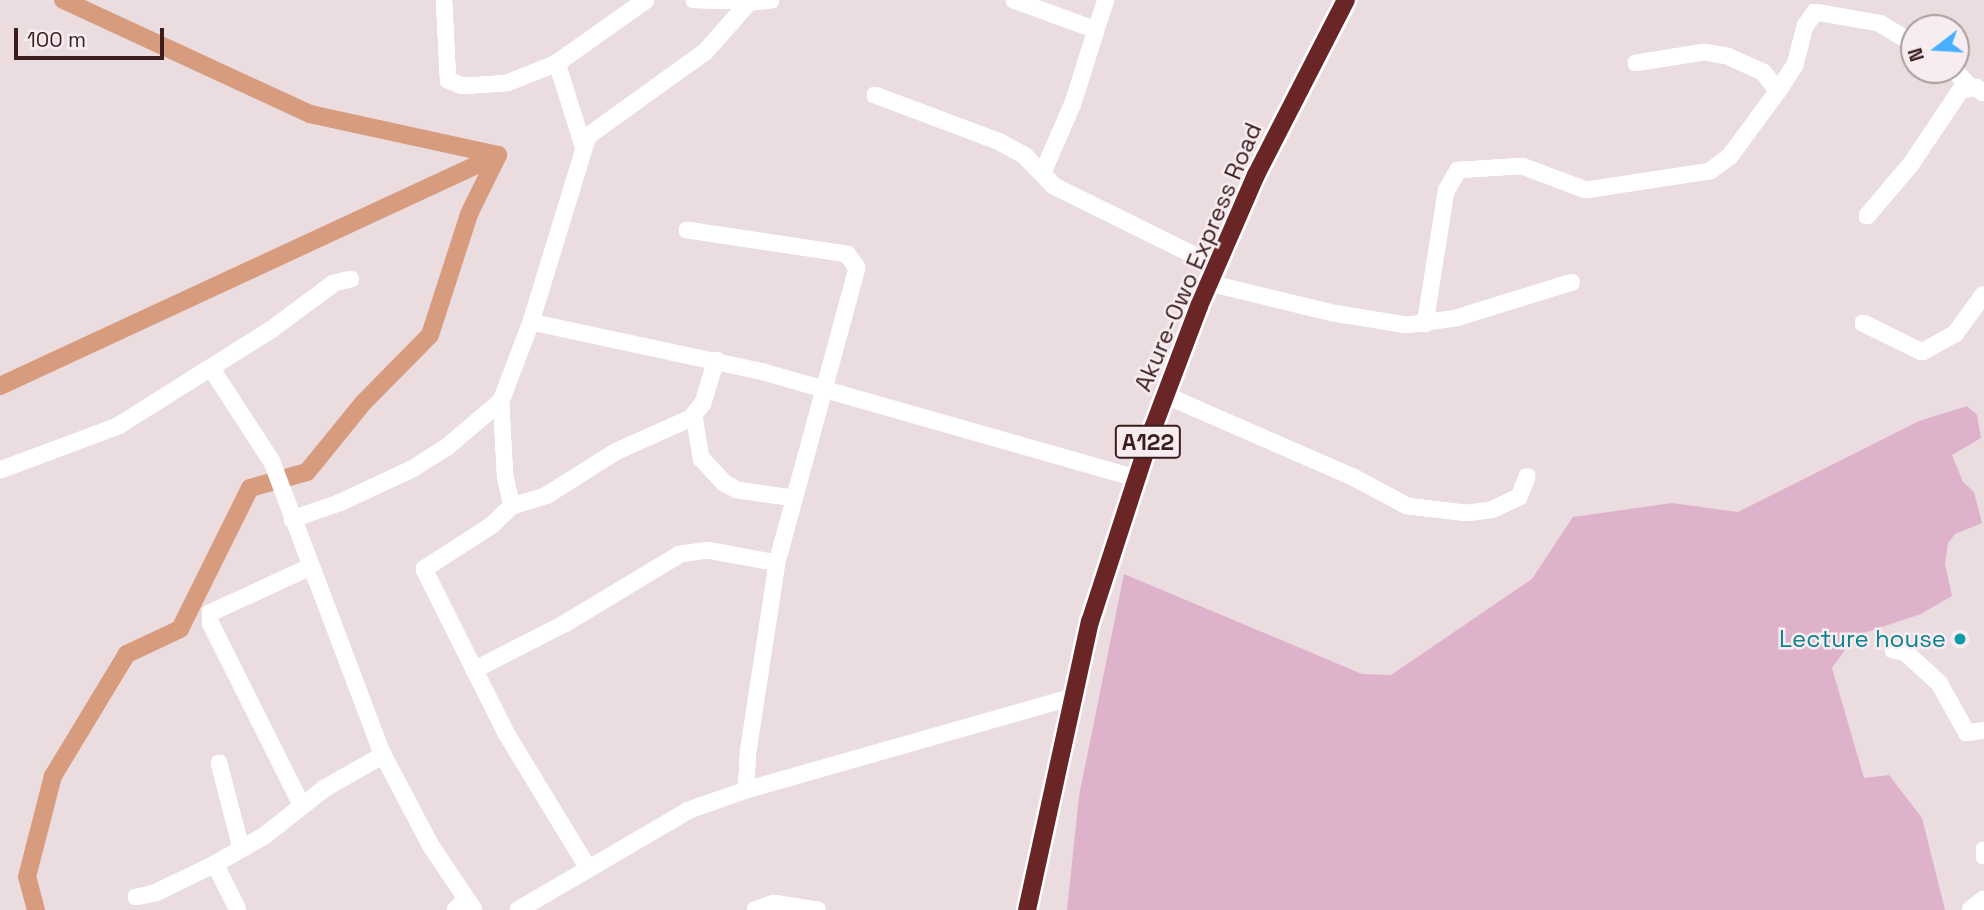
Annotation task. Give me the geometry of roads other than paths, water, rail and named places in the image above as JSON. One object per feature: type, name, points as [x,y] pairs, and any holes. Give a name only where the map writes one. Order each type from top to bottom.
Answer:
[{"type":"highway","name":"Akure-Owo Express Road","points":[[1027,910],[1072,697],[1136,478],[1165,395],[1216,266],[1292,102],[1346,0]]},
{"type":"street","points":[[444,0],[447,74],[455,85],[507,83],[557,63],[628,4],[646,0]]},
{"type":"street","points":[[694,0],[771,0]]},
{"type":"street","points":[[1014,0],[1096,30]]},
{"type":"street","points":[[1043,172],[1073,103],[1106,0]]},
{"type":"street","points":[[512,506],[503,454],[501,401],[531,322],[583,146],[610,117],[705,52],[743,1]]},
{"type":"street","points":[[1425,324],[1446,191],[1458,170],[1522,166],[1576,188],[1596,190],[1710,171],[1730,156],[1778,91],[1795,65],[1808,18],[1816,12],[1879,23],[1900,36]]},
{"type":"street","points":[[1636,63],[1704,52],[1727,56],[1763,72],[1778,91]]},
{"type":"street","points":[[557,63],[583,146]]},
{"type":"street","points":[[1967,84],[1984,93]]},
{"type":"street","points":[[1867,216],[1911,164],[1961,90],[1970,87]]},
{"type":"street","points":[[876,95],[990,137],[1043,172],[1054,186],[1216,266]]},
{"type":"street","points":[[687,230],[848,254],[854,259],[856,278],[821,389],[777,563],[748,752],[746,790]]},
{"type":"street","points":[[0,470],[118,426],[302,309],[334,283],[351,279]]},
{"type":"street","points":[[1209,284],[1372,320],[1425,324],[1572,282]]},
{"type":"street","points":[[1863,323],[1922,352],[1955,334],[1984,294]]},
{"type":"street","points":[[531,322],[716,360],[1136,478]]},
{"type":"street","points":[[587,868],[506,733],[424,569],[492,525],[512,506],[547,495],[617,451],[694,415],[703,403],[716,360]]},
{"type":"street","points":[[211,368],[272,462],[383,755],[431,846],[470,905],[455,910]]},
{"type":"street","points":[[1165,395],[1407,506],[1467,513],[1491,510],[1519,497],[1527,477]]},
{"type":"street","points":[[292,519],[412,469],[447,447],[501,401]]},
{"type":"street","points":[[694,415],[701,458],[724,483],[737,490],[793,498]]},
{"type":"street","points":[[474,670],[564,624],[680,554],[707,550],[777,563]]},
{"type":"street","points":[[301,804],[210,622],[210,613],[310,567]]},
{"type":"street","points":[[1893,650],[1906,653],[1939,683],[1966,733],[1983,733]]},
{"type":"street","points":[[518,910],[689,810],[746,790],[1072,697]]},
{"type":"street","points":[[136,897],[155,893],[215,864],[301,804],[383,755]]},
{"type":"street","points":[[219,763],[241,848]]},
{"type":"street","points":[[1984,850],[1984,856]]},
{"type":"street","points":[[215,864],[238,910]]},
{"type":"street","points":[[1970,910],[1984,899]]},
{"type":"street","points":[[755,910],[774,903],[817,910]]},
{"type":"waterway","points":[[36,910],[27,877],[53,776],[127,654],[180,629],[250,488],[307,472],[363,403],[430,335],[469,214],[498,155],[310,114],[63,0]]},
{"type":"waterway","points":[[0,386],[498,155]]},
{"type":"place","name":"Lecture house","points":[[1960,639]]}]
